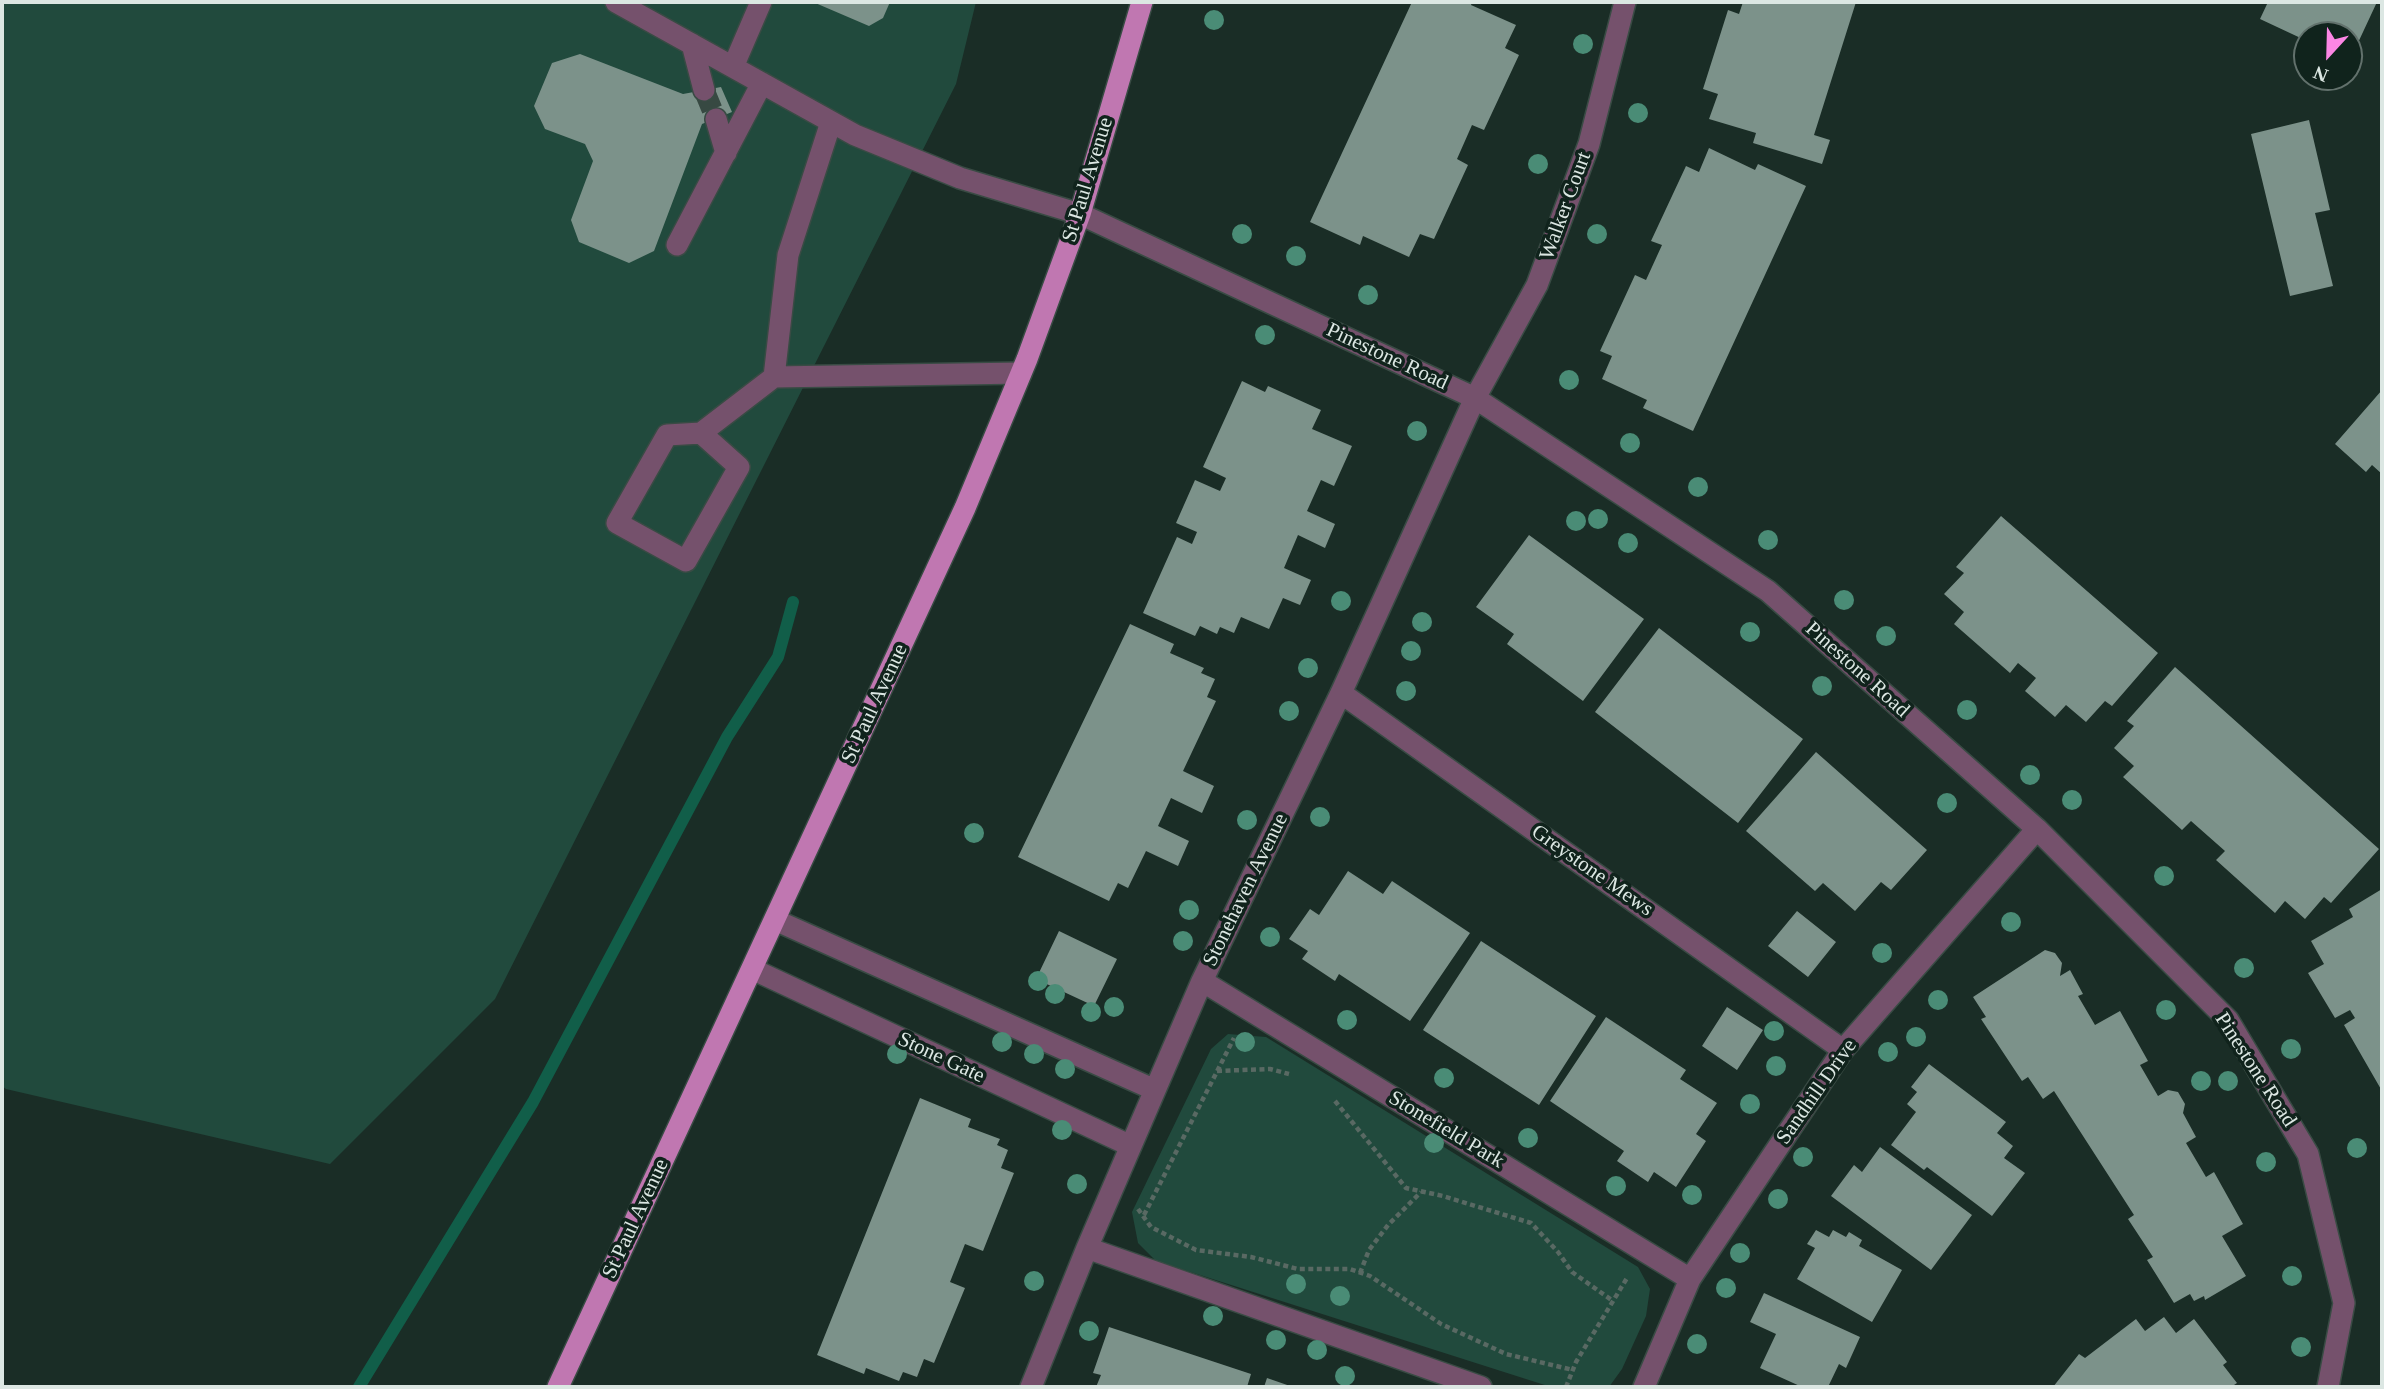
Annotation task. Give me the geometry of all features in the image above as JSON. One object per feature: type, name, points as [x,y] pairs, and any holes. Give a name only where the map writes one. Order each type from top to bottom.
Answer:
[{"type":"main road","name":"St Paul Avenue","points":[[558,1387],[965,508],[1021,373],[1080,214],[1142,2]]},
{"type":"street","name":"Pinestone Road","points":[[616,2],[855,135],[960,178],[1080,214],[1475,398],[1768,591],[2037,829],[2228,1020],[2308,1154],[2344,1303],[2328,1387]]},
{"type":"street","points":[[733,66],[761,2]]},
{"type":"street","name":"Walker Court","points":[[1475,398],[1537,285],[1589,144],[1625,2]]},
{"type":"street","points":[[692,44],[704,90]]},
{"type":"street","points":[[677,245],[762,83]]},
{"type":"street","points":[[716,119],[726,153]]},
{"type":"street","points":[[774,377],[788,254],[831,122]]},
{"type":"street","points":[[701,433],[739,467],[686,561],[617,523],[667,435],[701,433],[774,377],[1021,373]]},
{"type":"street","name":"Stonehaven Avenue","points":[[1031,1387],[1087,1248],[1202,981],[1341,693],[1475,398]]},
{"type":"street","name":"Greystone Mews","points":[[1341,693],[1843,1050]]},
{"type":"street","name":"Sandhill Drive","points":[[1644,1387],[1690,1279],[1843,1050],[2037,829]]},
{"type":"street","points":[[775,920],[1155,1090]]},
{"type":"street","name":"Stone Gate","points":[[752,969],[1131,1146]]},
{"type":"street","name":"Stonefield Park","points":[[1202,981],[1690,1279]]},
{"type":"street","points":[[1087,1248],[1481,1387]]},
{"type":"path","points":[[1144,1215],[1248,1010]]},
{"type":"path","points":[[1217,1071],[1270,1069],[1293,1074]]},
{"type":"path","points":[[1330,1095],[1406,1188],[1443,1196],[1531,1223],[1572,1272],[1613,1301]]},
{"type":"path","points":[[1114,1184],[1144,1215],[1151,1227],[1196,1250],[1251,1257],[1298,1269],[1350,1269],[1360,1272],[1441,1324],[1506,1354],[1573,1370]]},
{"type":"path","points":[[1360,1272],[1369,1250],[1388,1225],[1422,1191]]},
{"type":"path","points":[[1566,1387],[1576,1362],[1644,1251]]},
{"type":"green space","points":[[2,2],[976,2],[956,84],[495,999],[330,1164],[2,1086]]},
{"type":"green space","points":[[1228,1034],[1266,1037],[1638,1267],[1650,1289],[1646,1316],[1622,1369],[1609,1387],[1551,1387],[1156,1261],[1138,1243],[1132,1212],[1211,1049]]},
{"type":"building","points":[[813,2],[890,2],[883,18],[869,26]]},
{"type":"building","points":[[1412,2],[1472,2],[1471,5],[1516,25],[1505,48],[1519,55],[1484,130],[1472,125],[1457,159],[1468,165],[1434,239],[1420,234],[1409,257],[1363,236],[1360,245],[1310,222]]},
{"type":"building","points":[[1743,2],[1856,2],[1814,135],[1830,140],[1822,164],[1753,143],[1756,133],[1709,119],[1718,94],[1703,89],[1728,10],[1739,14]]},
{"type":"building","points":[[2268,2],[2377,2],[2363,32],[2363,21],[2293,21],[2293,34],[2260,19]]},
{"type":"building","points":[[580,54],[683,94],[721,87],[732,112],[702,124],[654,251],[629,263],[579,242],[571,220],[593,161],[585,144],[545,129],[534,106],[552,63]]},
{"type":"building","points":[[2309,120],[2330,210],[2315,213],[2333,286],[2290,296],[2251,134]]},
{"type":"building","points":[[1709,148],[1755,170],[1758,164],[1806,186],[1693,431],[1643,408],[1647,400],[1602,379],[1612,356],[1600,351],[1635,275],[1646,280],[1662,245],[1651,241],[1686,166],[1699,172]]},
{"type":"building","points":[[1242,381],[1265,392],[1268,386],[1321,410],[1312,429],[1352,446],[1334,486],[1321,480],[1307,511],[1335,524],[1325,548],[1298,535],[1284,568],[1311,580],[1300,605],[1283,598],[1269,629],[1241,617],[1234,633],[1220,627],[1217,634],[1200,626],[1195,636],[1143,613],[1177,537],[1192,544],[1197,532],[1176,523],[1195,480],[1220,491],[1226,478],[1203,467]]},
{"type":"building","points":[[2382,390],[2382,474],[2372,465],[2366,472],[2335,444]]},
{"type":"building","points":[[2001,516],[2158,653],[2112,706],[2105,701],[2086,722],[2066,705],[2055,717],[2025,691],[2036,678],[2018,663],[2010,673],[1954,624],[1964,612],[1944,594],[1964,573],[1956,567]]},
{"type":"building","points":[[1529,535],[1644,619],[1583,701],[1507,644],[1514,634],[1476,607]]},
{"type":"building","points":[[1130,624],[1174,644],[1170,653],[1204,668],[1201,673],[1215,679],[1207,697],[1216,701],[1183,771],[1214,786],[1202,813],[1171,798],[1158,826],[1189,841],[1178,866],[1146,851],[1128,888],[1118,883],[1109,901],[1018,857]]},
{"type":"building","points":[[1659,628],[1803,739],[1738,823],[1595,712]]},
{"type":"building","points":[[2175,667],[2379,849],[2331,903],[2324,897],[2305,919],[2285,901],[2275,913],[2216,860],[2225,851],[2191,821],[2182,830],[2123,777],[2134,766],[2114,748],[2134,726],[2127,721]]},
{"type":"building","points":[[1816,752],[1927,850],[1891,890],[1881,882],[1855,911],[1823,883],[1815,891],[1746,831]]},
{"type":"building","points":[[1348,871],[1383,894],[1392,881],[1470,933],[1410,1021],[1339,974],[1335,981],[1302,959],[1308,951],[1289,939],[1310,909],[1319,915]]},
{"type":"building","points":[[2382,889],[2382,1091],[2344,1025],[2355,1018],[2350,1010],[2335,1018],[2308,973],[2324,964],[2311,941],[2353,917],[2349,909]]},
{"type":"building","points":[[1797,911],[1836,942],[1808,977],[1768,946]]},
{"type":"building","points":[[1059,931],[1117,959],[1094,1006],[1036,979]]},
{"type":"building","points":[[1481,941],[1596,1016],[1539,1105],[1423,1030]]},
{"type":"building","points":[[2045,950],[2055,953],[2062,963],[2060,976],[2070,970],[2083,994],[2078,996],[2095,1025],[2120,1011],[2148,1061],[2140,1065],[2158,1096],[2168,1090],[2178,1092],[2185,1104],[2183,1113],[2196,1137],[2186,1143],[2206,1177],[2214,1172],[2243,1224],[2222,1236],[2246,1276],[2205,1300],[2204,1296],[2194,1301],[2190,1294],[2174,1303],[2147,1260],[2153,1257],[2128,1219],[2134,1215],[2054,1091],[2043,1099],[2028,1077],[2022,1081],[1981,1019],[1986,1017],[1973,997]]},
{"type":"building","points":[[1727,1007],[1763,1030],[1737,1070],[1702,1046]]},
{"type":"building","points":[[1606,1017],[1686,1070],[1680,1079],[1717,1103],[1696,1134],[1706,1141],[1676,1187],[1654,1172],[1648,1182],[1617,1161],[1624,1151],[1550,1101]]},
{"type":"building","points":[[1929,1064],[2006,1122],[1997,1133],[2013,1146],[2004,1158],[2025,1173],[1992,1216],[1927,1167],[1924,1170],[1891,1145],[1916,1112],[1907,1104],[1917,1092],[1911,1087]]},
{"type":"building","points":[[920,1098],[971,1119],[968,1127],[1000,1139],[997,1145],[1008,1150],[1001,1168],[1014,1173],[983,1251],[965,1244],[950,1282],[965,1288],[934,1363],[924,1359],[917,1377],[903,1372],[899,1381],[866,1368],[864,1374],[817,1355]]},
{"type":"building","points":[[1880,1147],[1972,1215],[1931,1270],[1831,1196],[1854,1165],[1862,1172]]},
{"type":"building","points":[[1816,1230],[1829,1237],[1833,1230],[1846,1237],[1849,1232],[1862,1240],[1859,1246],[1902,1270],[1872,1322],[1797,1279],[1815,1248],[1807,1244]]},
{"type":"building","points":[[1764,1293],[1860,1337],[1846,1368],[1839,1364],[1828,1387],[1802,1387],[1760,1368],[1776,1334],[1750,1322]]},
{"type":"building","points":[[2164,1317],[2176,1333],[2194,1319],[2227,1362],[2223,1365],[2237,1383],[2231,1387],[2053,1387],[2079,1354],[2085,1358],[2136,1319],[2145,1331]]},
{"type":"building","points":[[1109,1327],[1251,1374],[1247,1387],[1096,1387],[1101,1375],[1093,1373]]},
{"type":"building","points":[[1267,1378],[1293,1387],[1264,1387]]},
{"type":"waterway","points":[[359,1387],[533,1102],[727,737],[778,657],[793,602]]},
{"type":"tunnel","points":[[704,90],[716,119]]}]
